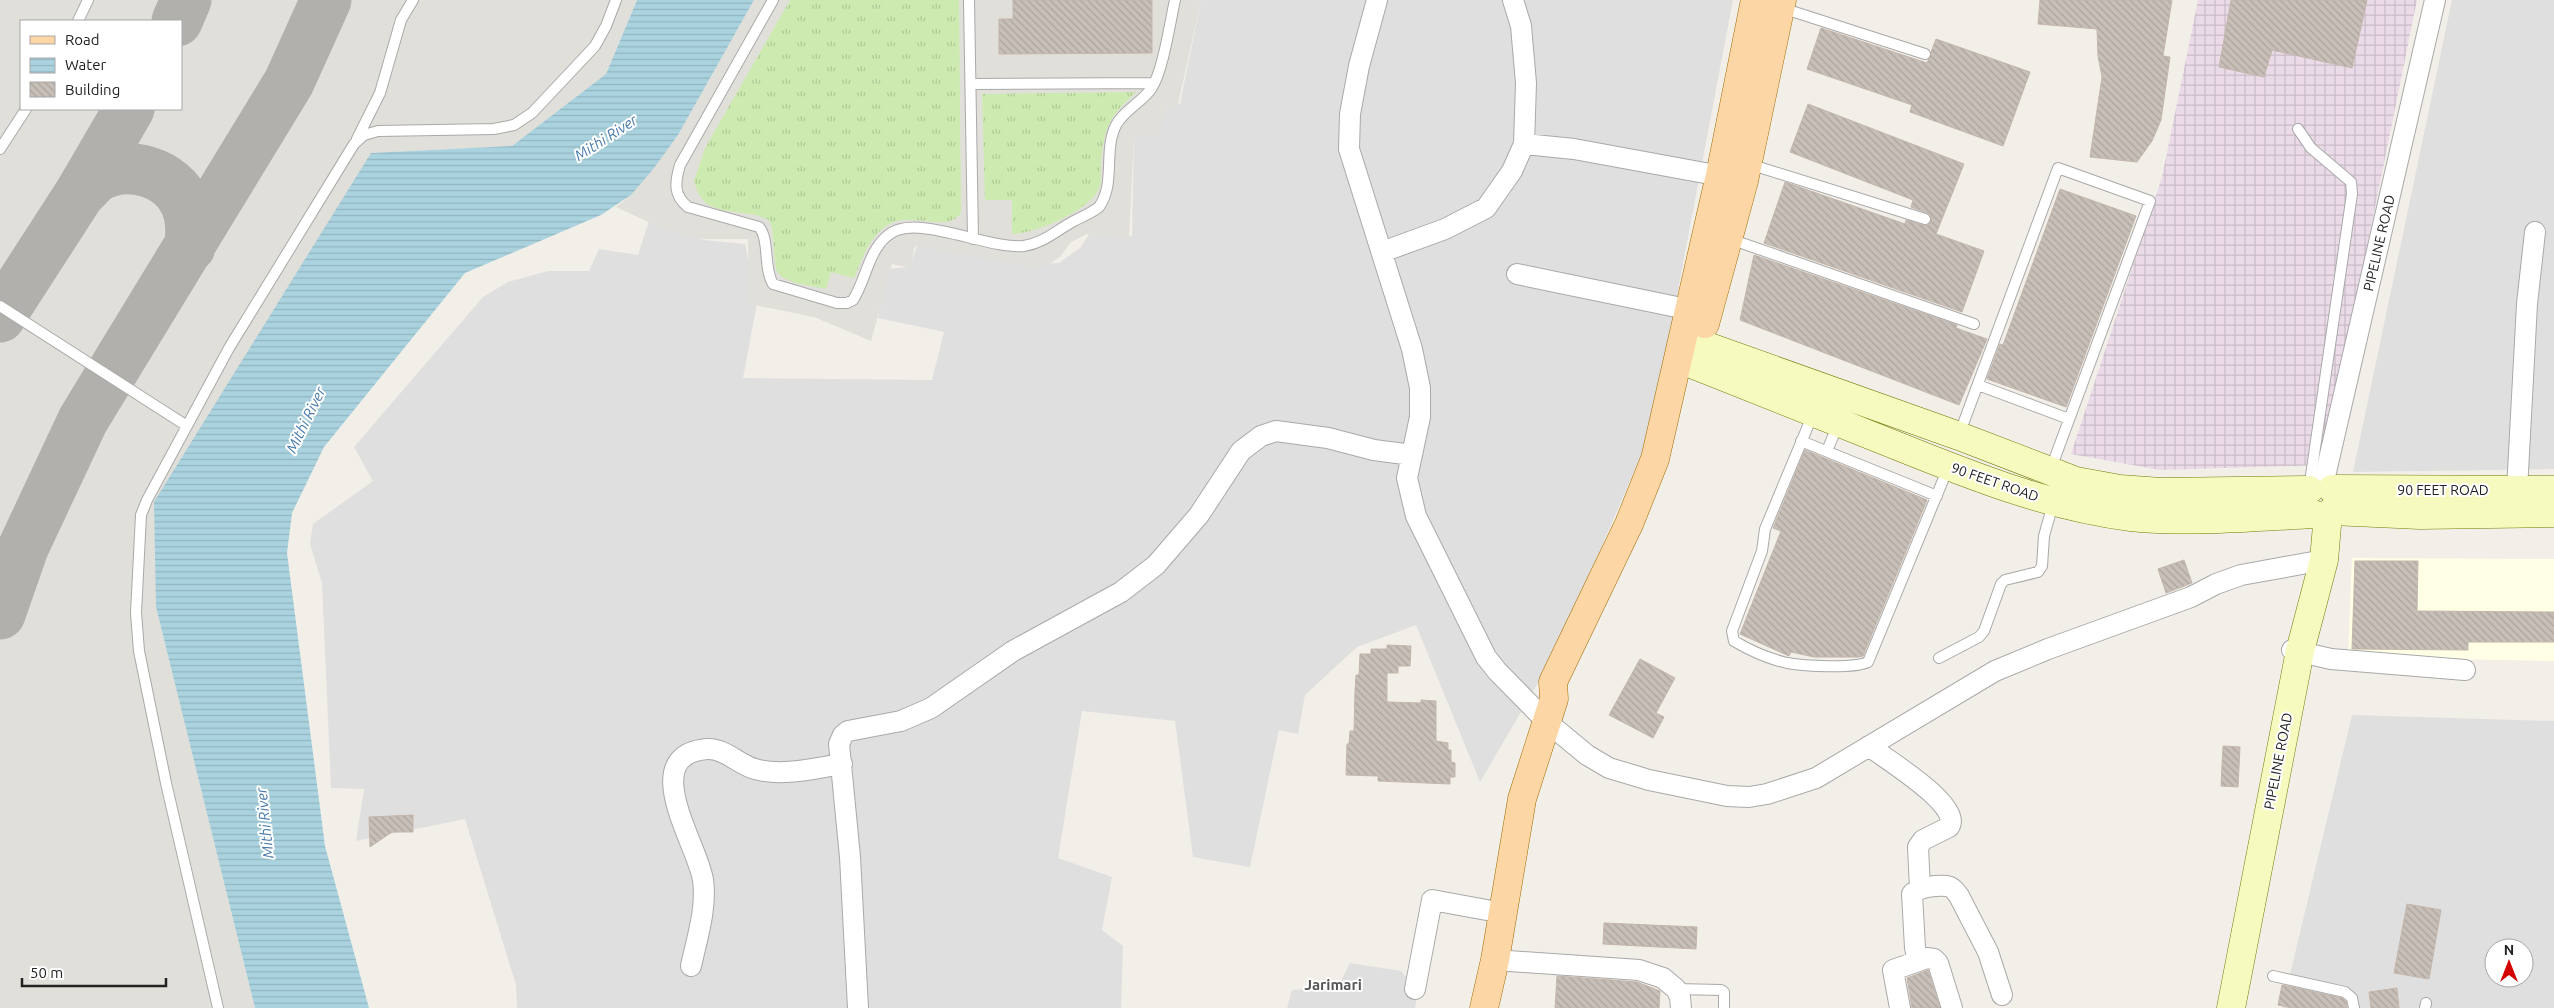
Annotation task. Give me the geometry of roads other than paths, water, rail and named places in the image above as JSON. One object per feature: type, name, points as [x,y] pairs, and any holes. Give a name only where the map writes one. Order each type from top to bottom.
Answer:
[{"type":"main road","points":[[1699,312],[1729,238],[1755,0]]},
{"type":"main road","points":[[1484,1008],[1495,960],[1522,799],[1551,711],[1568,687],[1653,516],[1671,465],[1689,352],[1781,4]]},
{"type":"street","points":[[1377,0],[1358,66],[1350,114],[1349,149],[1412,349],[1420,388],[1420,417],[1408,478],[1416,516],[1482,650],[1496,672],[1551,711],[1586,755],[1609,768],[1631,776],[1727,796],[1749,797],[1767,794],[1816,778],[1995,672],[2048,649],[2191,597],[2216,584],[2241,575],[2317,561]]},
{"type":"street","points":[[1382,252],[1446,229],[1486,208],[1512,171],[1524,144],[1526,83],[1521,26],[1513,0]]},
{"type":"street","name":"PIPELINE ROAD","points":[[2231,1008],[2267,789],[2317,561],[2322,503],[2435,0]]},
{"type":"street","points":[[1524,144],[1574,149],[1737,173]]},
{"type":"street","points":[[2517,490],[2527,304],[2535,232]]},
{"type":"street","points":[[1517,274],[1699,312]]},
{"type":"street","name":"90 FEET ROAD","points":[[1689,352],[1813,413],[1949,467],[2047,487]]},
{"type":"street","name":"90 FEET ROAD","points":[[1689,352],[1959,436],[2085,510],[2133,517],[2230,518],[2322,503],[2517,490],[2554,490]]},
{"type":"street","points":[[858,1008],[850,857],[839,744],[843,735],[848,731],[901,721],[931,708],[1013,650],[1121,592],[1156,565],[1198,515],[1241,451],[1261,436],[1276,431],[1328,438],[1374,450],[1412,455]]},
{"type":"street","name":"90 FEET ROAD","points":[[2322,503],[2420,515],[2554,513]]},
{"type":"street","points":[[2296,651],[2331,659],[2465,670]]},
{"type":"street","points":[[1869,746],[1930,790],[1949,812],[1951,820],[1948,827],[1923,840],[1918,847],[1920,889]]},
{"type":"street","points":[[691,966],[704,899],[703,879],[698,860],[672,795],[676,768],[684,756],[707,749],[723,752],[754,769],[766,771],[791,771],[842,764]]},
{"type":"street","points":[[2218,1008],[2267,789]]},
{"type":"street","points":[[1918,960],[1911,899],[1913,892],[1920,889],[1947,886],[1954,889],[1959,896],[1988,952],[2002,995]]},
{"type":"street","points":[[1415,989],[1432,900],[1503,914]]},
{"type":"street","points":[[1900,1008],[1893,970],[1918,960],[1934,959],[1938,963],[1952,1008]]},
{"type":"street","points":[[1495,960],[1639,970],[1664,978],[1678,999]]},
{"type":"lane","points":[[78,20],[88,0]]},
{"type":"lane","points":[[218,1008],[164,774],[139,651],[136,613],[141,515],[147,500],[229,348],[354,144],[380,93],[401,20],[414,0]]},
{"type":"lane","points":[[354,144],[364,135],[378,131],[494,129],[514,125],[532,113],[595,46],[606,26],[616,0]]},
{"type":"lane","points":[[773,0],[680,165],[676,179],[679,200],[688,207],[700,212],[759,227],[764,232],[766,267],[773,284],[837,303],[847,303],[853,300],[879,245],[886,236],[896,229],[921,227],[1000,245],[1026,246],[1041,242],[1099,208],[1105,199],[1108,186],[1112,138],[1116,125],[1124,114],[1145,96],[1154,83],[1175,0]]},
{"type":"lane","points":[[969,0],[973,239]]},
{"type":"lane","points":[[1781,4],[1925,54]]},
{"type":"lane","points":[[971,84],[1154,83]]},
{"type":"lane","points":[[0,149],[25,110]]},
{"type":"lane","points":[[2298,129],[2311,148],[2351,182],[2352,194],[2322,503]]},
{"type":"lane","points":[[1939,658],[1979,637],[1984,632],[1999,589],[2005,580],[2038,572],[2042,566],[2047,487],[2069,419],[2150,201],[2058,168],[1959,436]]},
{"type":"lane","points":[[1737,173],[1925,219]]},
{"type":"lane","points":[[1729,238],[1974,324]]},
{"type":"lane","points":[[0,306],[187,426]]},
{"type":"lane","points":[[1978,385],[2069,419]]},
{"type":"lane","points":[[1813,413],[1765,528],[1762,551],[1731,636],[1738,643],[1788,663],[1858,666],[1868,662],[1949,467]]},
{"type":"lane","points":[[1827,451],[1838,422]]},
{"type":"lane","points":[[1802,441],[1937,496]]},
{"type":"lane","points":[[2273,976],[2345,992],[2352,998],[2354,1008]]},
{"type":"lane","points":[[1678,999],[1720,990],[1724,992],[1724,1008]]},
{"type":"water","name":"Mithi River","points":[[637,0],[754,0],[678,135],[631,195],[601,215],[465,273],[324,447],[292,513],[287,553],[325,846],[369,1008],[255,1008],[156,607],[154,502],[371,153],[512,146],[606,74]]},
{"type":"district","name":"Jarimari","points":[[1333,985]]}]
